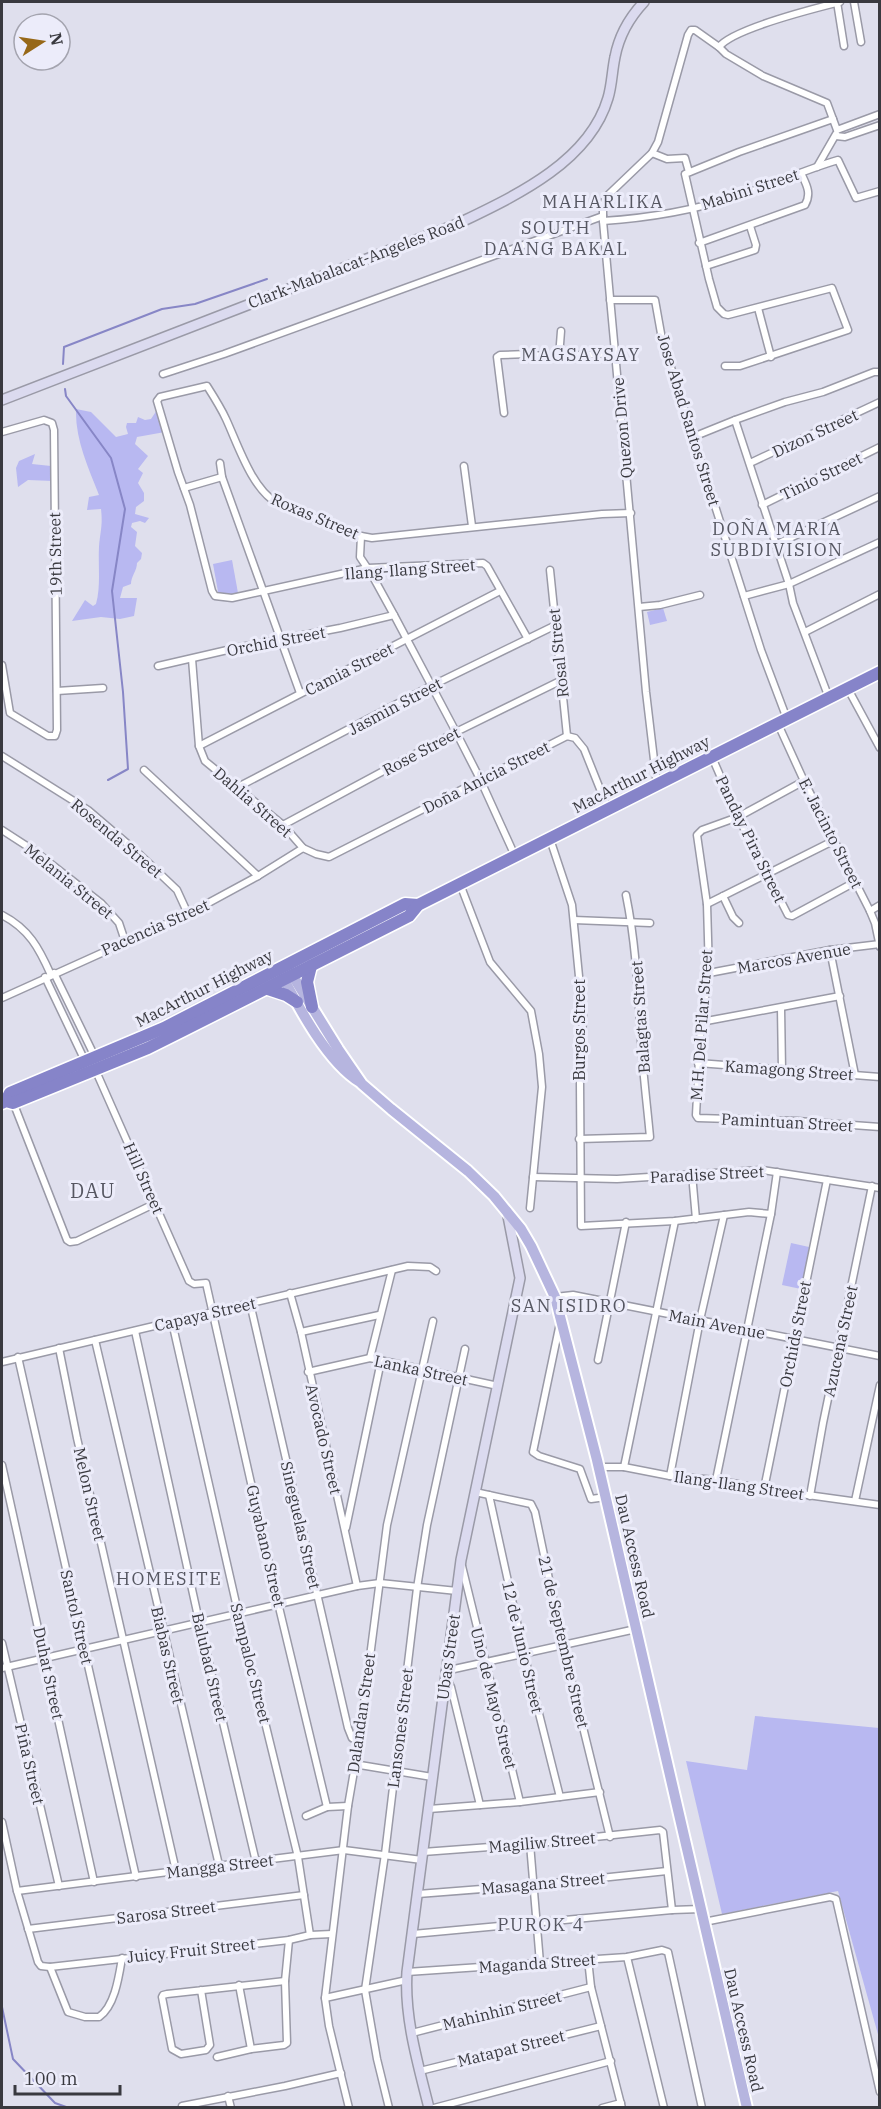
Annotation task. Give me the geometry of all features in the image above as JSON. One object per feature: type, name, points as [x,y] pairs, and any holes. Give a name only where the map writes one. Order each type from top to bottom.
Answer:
[{"type":"highway","name":"MacArthur Highway","points":[[91,1062],[148,1048],[268,988],[285,973],[311,966],[409,916],[418,905],[879,672]]},
{"type":"highway","name":"MacArthur Highway","points":[[8,1100],[285,973],[405,904],[418,905]]},
{"type":"highway","points":[[311,966],[307,982],[312,1007]]},
{"type":"highway","points":[[268,988],[297,1002]]},
{"type":"main road","name":"Dau Access Road","points":[[285,973],[297,1002],[338,1065],[473,1176],[507,1211],[531,1246],[555,1297],[599,1467],[747,2108]]},
{"type":"main road","name":"Dau Access Road","points":[[285,973],[312,1007],[362,1084]]},
{"type":"street","name":"Clark-Mabalacat-Angeles Road","points":[[2,400],[457,224],[526,190],[576,149],[590,134],[608,98],[620,39],[632,15],[644,2]]},
{"type":"street","points":[[836,133],[827,103],[764,76],[726,54],[720,47],[725,42],[764,24],[838,2],[844,46]]},
{"type":"street","points":[[854,2],[861,42]]},
{"type":"street","name":"Quezon Drive","points":[[657,785],[603,218],[606,197],[652,153],[658,142],[691,30],[695,30],[720,47]]},
{"type":"street","points":[[817,167],[836,133],[879,114]]},
{"type":"street","points":[[725,366],[741,366],[848,330],[832,288],[758,308],[724,314],[717,307],[705,266],[685,175],[739,152],[833,119]]},
{"type":"street","points":[[836,133],[845,137],[879,125]]},
{"type":"street","points":[[652,153],[667,159],[685,158],[689,172]]},
{"type":"street","name":"Mabini Street","points":[[163,374],[603,218],[648,217],[692,208],[736,196],[838,160],[853,196],[856,198],[879,191]]},
{"type":"street","points":[[699,243],[805,205],[809,199],[809,192],[801,173]]},
{"type":"street","points":[[705,266],[755,250],[756,245],[750,226]]},
{"type":"street","name":"Jose Abad Santos Street","points":[[610,300],[652,298],[655,300],[662,339],[782,722]]},
{"type":"street","points":[[758,308],[771,357]]},
{"type":"street","points":[[559,357],[561,331]]},
{"type":"street","points":[[504,413],[497,357],[506,354],[559,357],[615,353]]},
{"type":"street","points":[[693,437],[785,402],[823,392],[879,372]]},
{"type":"street","name":"Roxas Street","points":[[184,488],[157,401],[160,397],[205,385],[225,417],[252,474],[266,497],[361,536],[372,538],[472,526],[631,513]]},
{"type":"street","name":"Dizon Street","points":[[750,463],[879,402]]},
{"type":"street","name":"19th Street","points":[[2,432],[44,420],[52,423],[54,430],[56,735],[48,736],[10,712],[2,665]]},
{"type":"street","points":[[735,420],[789,584],[793,603],[829,698]]},
{"type":"street","name":"Tinio Street","points":[[762,505],[879,447]]},
{"type":"street","points":[[220,463],[222,477],[300,693]]},
{"type":"street","points":[[464,466],[472,526]]},
{"type":"street","points":[[184,488],[222,477]]},
{"type":"street","name":"Ilang-Ilang Street","points":[[184,488],[215,596],[231,598],[368,568],[483,563],[500,591]]},
{"type":"street","points":[[775,545],[879,496]]},
{"type":"street","points":[[361,536],[360,557],[394,615],[456,732],[515,856]]},
{"type":"street","points":[[744,596],[789,584],[879,542]]},
{"type":"street","name":"Rosal Street","points":[[550,570],[567,736]]},
{"type":"street","points":[[500,591],[528,639]]},
{"type":"street","name":"Camia Street","points":[[199,746],[500,591]]},
{"type":"street","points":[[805,632],[879,594]]},
{"type":"street","points":[[639,607],[660,605],[700,595]]},
{"type":"street","name":"Orchid Street","points":[[158,666],[394,615]]},
{"type":"street","name":"Jasmin Street","points":[[236,788],[431,686],[556,625]]},
{"type":"street","name":"Dahlia Street","points":[[192,658],[199,746],[205,761],[283,825],[303,848],[329,857]]},
{"type":"street","name":"Rose Street","points":[[283,825],[456,732],[561,680]]},
{"type":"street","points":[[57,691],[103,688]]},
{"type":"street","points":[[848,689],[879,748]]},
{"type":"street","name":"E. Jacinto Street","points":[[782,722],[804,781],[870,911],[879,945]]},
{"type":"street","name":"Doña Anicia Street","points":[[329,857],[567,736],[575,738],[584,749],[608,809]]},
{"type":"street","name":"Rosenda Street","points":[[2,756],[88,810],[136,851],[177,891],[188,914]]},
{"type":"street","name":"Panday Pira Street","points":[[712,757],[738,817],[788,915],[795,914],[855,882]]},
{"type":"street","points":[[144,770],[258,876]]},
{"type":"street","points":[[738,817],[804,781]]},
{"type":"street","name":"M.H. Del Pilar Street","points":[[696,1115],[701,1022],[709,973],[707,904],[697,835],[702,830],[738,817]]},
{"type":"street","name":"Melania Street","points":[[2,830],[44,858],[101,903],[119,923],[125,941]]},
{"type":"street","name":"Burgos Street","points":[[550,839],[572,905],[583,1017],[579,1139],[581,1226],[626,1222]]},
{"type":"street","points":[[707,904],[835,840]]},
{"type":"street","name":"Pacencia Street","points":[[2,998],[188,914],[258,876],[303,848]]},
{"type":"street","points":[[460,884],[490,962],[531,1011],[542,1086],[530,1208]]},
{"type":"street","name":"Balagtas Street","points":[[579,1139],[649,1138],[638,979],[632,923],[626,895]]},
{"type":"street","points":[[723,896],[733,917],[739,923]]},
{"type":"street","points":[[870,911],[879,905]]},
{"type":"street","points":[[2,915],[20,927],[39,947],[91,1062]]},
{"type":"street","points":[[574,921],[650,924]]},
{"type":"street","name":"Marcos Avenue","points":[[709,973],[830,950],[879,945]]},
{"type":"street","points":[[830,950],[855,1075]]},
{"type":"street","points":[[50,975],[91,1062]]},
{"type":"street","points":[[701,1022],[840,996]]},
{"type":"street","points":[[781,1008],[782,1070]]},
{"type":"street","name":"Hill Street","points":[[91,1062],[189,1281],[194,1284],[207,1283]]},
{"type":"street","name":"Kamagong Street","points":[[698,1063],[879,1077]]},
{"type":"street","points":[[8,1100],[67,1240],[77,1241],[156,1203]]},
{"type":"street","name":"Pamintuan Street","points":[[696,1115],[698,1118],[797,1121],[879,1127]]},
{"type":"street","name":"Paradise Street","points":[[533,1177],[617,1179],[749,1170],[777,1172],[879,1188]]},
{"type":"street","points":[[716,1480],[771,1214],[777,1172]]},
{"type":"street","points":[[692,1174],[696,1219]]},
{"type":"street","name":"Orchids Street","points":[[764,1489],[827,1180]]},
{"type":"street","name":"Azucena Street","points":[[810,1496],[872,1186]]},
{"type":"street","name":"Ubas Street","points":[[429,2108],[412,2033],[406,1993],[407,1976],[461,1560],[520,1278],[507,1211]]},
{"type":"street","points":[[598,1360],[626,1222],[675,1221],[749,1212],[771,1214]]},
{"type":"street","points":[[670,1476],[700,1320],[724,1215]]},
{"type":"street","points":[[624,1467],[675,1221]]},
{"type":"street","name":"Capaya Street","points":[[2,1362],[408,1266],[430,1267],[436,1271]]},
{"type":"street","points":[[370,1358],[392,1270]]},
{"type":"street","name":"Guyabano Street","points":[[207,1283],[278,1603],[327,1807]]},
{"type":"street","name":"Avocado Street","points":[[290,1293],[301,1332],[357,1586]]},
{"type":"street","name":"Main Avenue","points":[[555,1297],[573,1295],[879,1356]]},
{"type":"street","name":"Sineguelas Street","points":[[250,1303],[349,1733],[354,1740],[359,1742]]},
{"type":"street","points":[[301,1332],[379,1315]]},
{"type":"street","points":[[561,1316],[533,1452],[580,1469],[591,1499],[606,1497]]},
{"type":"street","name":"Dalandan Street","points":[[349,2108],[329,2026],[325,1998],[348,1806],[359,1742],[387,1525],[433,1321]]},
{"type":"street","name":"Sampaloc Street","points":[[172,1322],[238,1612],[298,1857],[310,1935]]},
{"type":"street","name":"Balubad Street","points":[[135,1331],[199,1622],[256,1862]]},
{"type":"street","name":"Biabas Street","points":[[95,1340],[219,1865]]},
{"type":"street","name":"Melon Street","points":[[59,1348],[122,1641],[176,1871]]},
{"type":"street","name":"Lansones Street","points":[[389,2108],[377,2059],[365,1990],[385,1854],[417,1588],[427,1525],[465,1349]]},
{"type":"street","name":"Santol Street","points":[[18,1358],[136,1877]]},
{"type":"street","name":"Lanka Street","points":[[308,1372],[370,1358],[498,1386]]},
{"type":"street","points":[[345,1532],[381,1360]]},
{"type":"street","points":[[855,1501],[879,1385]]},
{"type":"street","name":"Duhat Street","points":[[2,1465],[94,1882]]},
{"type":"street","name":"Ilang-Ilang Street","points":[[599,1467],[624,1467],[670,1476],[716,1480],[879,1505]]},
{"type":"street","name":"21 de Septembre Street","points":[[475,1492],[531,1504],[535,1512],[563,1646],[610,1837]]},
{"type":"street","name":"12 de Junio Street","points":[[489,1495],[524,1654],[560,1797]]},
{"type":"street","name":"Uno de Mayo Street","points":[[461,1560],[520,1802]]},
{"type":"street","points":[[4,1668],[357,1586],[380,1583],[457,1591]]},
{"type":"street","points":[[480,1805],[452,1687],[445,1673],[636,1629]]},
{"type":"street","name":"Piña Street","points":[[2,1643],[4,1668],[59,1886]]},
{"type":"street","points":[[354,1764],[432,1777]]},
{"type":"street","points":[[429,1809],[520,1802],[600,1792]]},
{"type":"street","points":[[306,1816],[327,1807],[348,1806]]},
{"type":"street","points":[[2,1822],[17,1891],[38,1962],[41,1966],[50,1967],[68,2012],[85,2017],[99,2017],[107,2009],[118,1981],[122,1958]]},
{"type":"street","name":"Magiliw Street","points":[[423,1856],[660,1830],[663,1832],[667,1871]]},
{"type":"street","points":[[530,1844],[540,1963]]},
{"type":"street","name":"Mangga Street","points":[[17,1891],[344,1850],[423,1856]]},
{"type":"street","points":[[667,1871],[672,1910]]},
{"type":"street","name":"Masagana Street","points":[[418,1894],[667,1871]]},
{"type":"street","name":"Sarosa Street","points":[[28,1929],[304,1895]]},
{"type":"street","points":[[704,1922],[830,1897],[836,1899],[879,2092]]},
{"type":"street","points":[[413,1934],[701,1909]]},
{"type":"street","name":"Juicy Fruit Street","points":[[50,1967],[333,1934]]},
{"type":"street","points":[[217,2057],[287,2043],[285,1980],[289,1940]]},
{"type":"street","name":"Maganda Street","points":[[325,1998],[365,1990],[407,1976],[627,1957],[666,1951],[702,2108]]},
{"type":"street","points":[[627,1957],[664,2108]]},
{"type":"street","points":[[588,1959],[591,1987],[622,2105],[602,2108]]},
{"type":"street","points":[[201,1990],[210,2045],[206,2050],[181,2054],[172,2049],[162,1997],[167,1994],[285,1980]]},
{"type":"street","points":[[239,1985],[251,2049]]},
{"type":"street","name":"Mahinhin Street","points":[[412,2033],[591,1987]]},
{"type":"street","name":"Matapat Street","points":[[420,2071],[601,2026]]},
{"type":"street","points":[[434,2108],[611,2061]]},
{"type":"street","points":[[182,2106],[341,2073]]},
{"type":"street","points":[[228,2096],[231,2108]]},
{"type":"shaded area","points":[[76,409],[91,412],[116,437],[128,434],[127,423],[136,423],[138,417],[145,420],[151,419],[157,410],[165,432],[137,437],[135,444],[148,456],[138,469],[143,473],[138,483],[144,493],[144,501],[136,507],[135,514],[149,518],[145,523],[140,521],[132,523],[131,527],[137,532],[135,546],[142,553],[131,584],[123,587],[120,598],[137,598],[134,616],[120,619],[101,617],[72,621],[85,600],[93,606],[96,604],[102,520],[101,509],[87,510],[89,497],[99,495],[80,442]]},
{"type":"shaded area","points":[[35,454],[32,464],[51,466],[53,481],[28,480],[18,487],[16,468],[19,461]]},
{"type":"shaded area","points":[[232,560],[238,593],[219,597],[213,564]]},
{"type":"shaded area","points":[[663,608],[667,621],[650,625],[647,612]]},
{"type":"shaded area","points":[[791,1243],[809,1247],[801,1289],[782,1285]]},
{"type":"shaded area","points":[[755,1716],[879,1728],[879,2038],[838,1891],[722,1914],[686,1761],[747,1770]]},
{"type":"waterway","points":[[63,364],[64,347],[162,309],[195,304],[267,279]]},
{"type":"waterway","points":[[65,389],[66,396],[111,458],[125,509],[112,591],[123,692],[128,769],[108,780]]},
{"type":"waterway","points":[[2,2007],[13,2059],[55,2103],[69,2108]]},
{"type":"district","name":"MAHARLIKA","points":[[603,201]]},
{"type":"district","name":"SOUTH DAANG BAKAL","points":[[556,237]]},
{"type":"district","name":"MAGSAYSAY","points":[[581,354]]},
{"type":"district","name":"DOÑA MARIA SUBDIVISION","points":[[777,538]]},
{"type":"district","name":"DAU","points":[[93,1190]]},
{"type":"district","name":"SAN ISIDRO","points":[[569,1305]]},
{"type":"district","name":"HOMESITE","points":[[169,1578]]},
{"type":"district","name":"PUROK 4","points":[[541,1924]]}]
